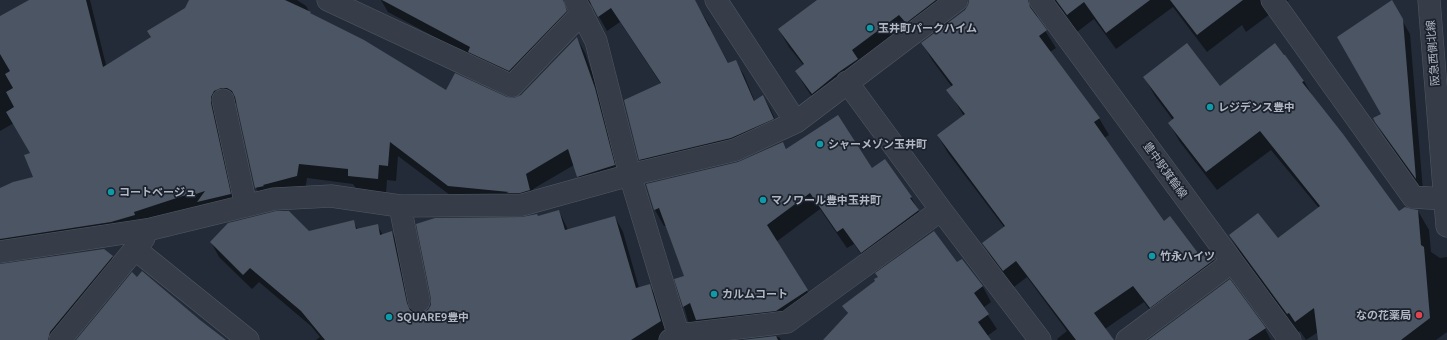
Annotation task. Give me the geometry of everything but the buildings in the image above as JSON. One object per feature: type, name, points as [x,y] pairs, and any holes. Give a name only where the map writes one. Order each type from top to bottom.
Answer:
[{"type":"street","points":[[328,0],[512,86],[578,7],[596,40],[630,175],[676,338],[787,322],[941,210]]},
{"type":"street","points":[[716,0],[796,122]]},
{"type":"street","points":[[0,252],[151,229],[274,199],[331,196],[400,206],[522,205],[630,175],[736,150],[796,122],[957,0]]},
{"type":"street","name":"豊中駅箕輪線","points":[[1040,0],[1290,340]]},
{"type":"street","points":[[1272,0],[1413,197],[1445,199]]},
{"type":"street","name":"阪急西側北線","points":[[1429,0],[1447,226]]},
{"type":"street","points":[[847,82],[941,210],[1040,340]]},
{"type":"street","points":[[223,100],[246,206]]},
{"type":"street","points":[[400,206],[419,301]]},
{"type":"street","points":[[60,340],[151,229]]},
{"type":"street","points":[[135,249],[248,340]]},
{"type":"street","points":[[1127,340],[1232,262]]},
{"type":"place","name":"玉井町パークハイム","points":[[870,28]]},
{"type":"place","name":"レジデンス豊中","points":[[1210,107]]},
{"type":"place","name":"シャーメゾン玉井町","points":[[820,144]]},
{"type":"place","name":"コートベージュ","points":[[111,192]]},
{"type":"place","name":"マノワール豊中玉井町","points":[[763,200]]},
{"type":"place","name":"竹永ハイツ","points":[[1152,256]]},
{"type":"place","name":"カルムコート","points":[[714,294]]},
{"type":"place","name":"なの花薬局","points":[[1419,315]]},
{"type":"place","name":"SQUARE9豊中","points":[[389,317]]}]
